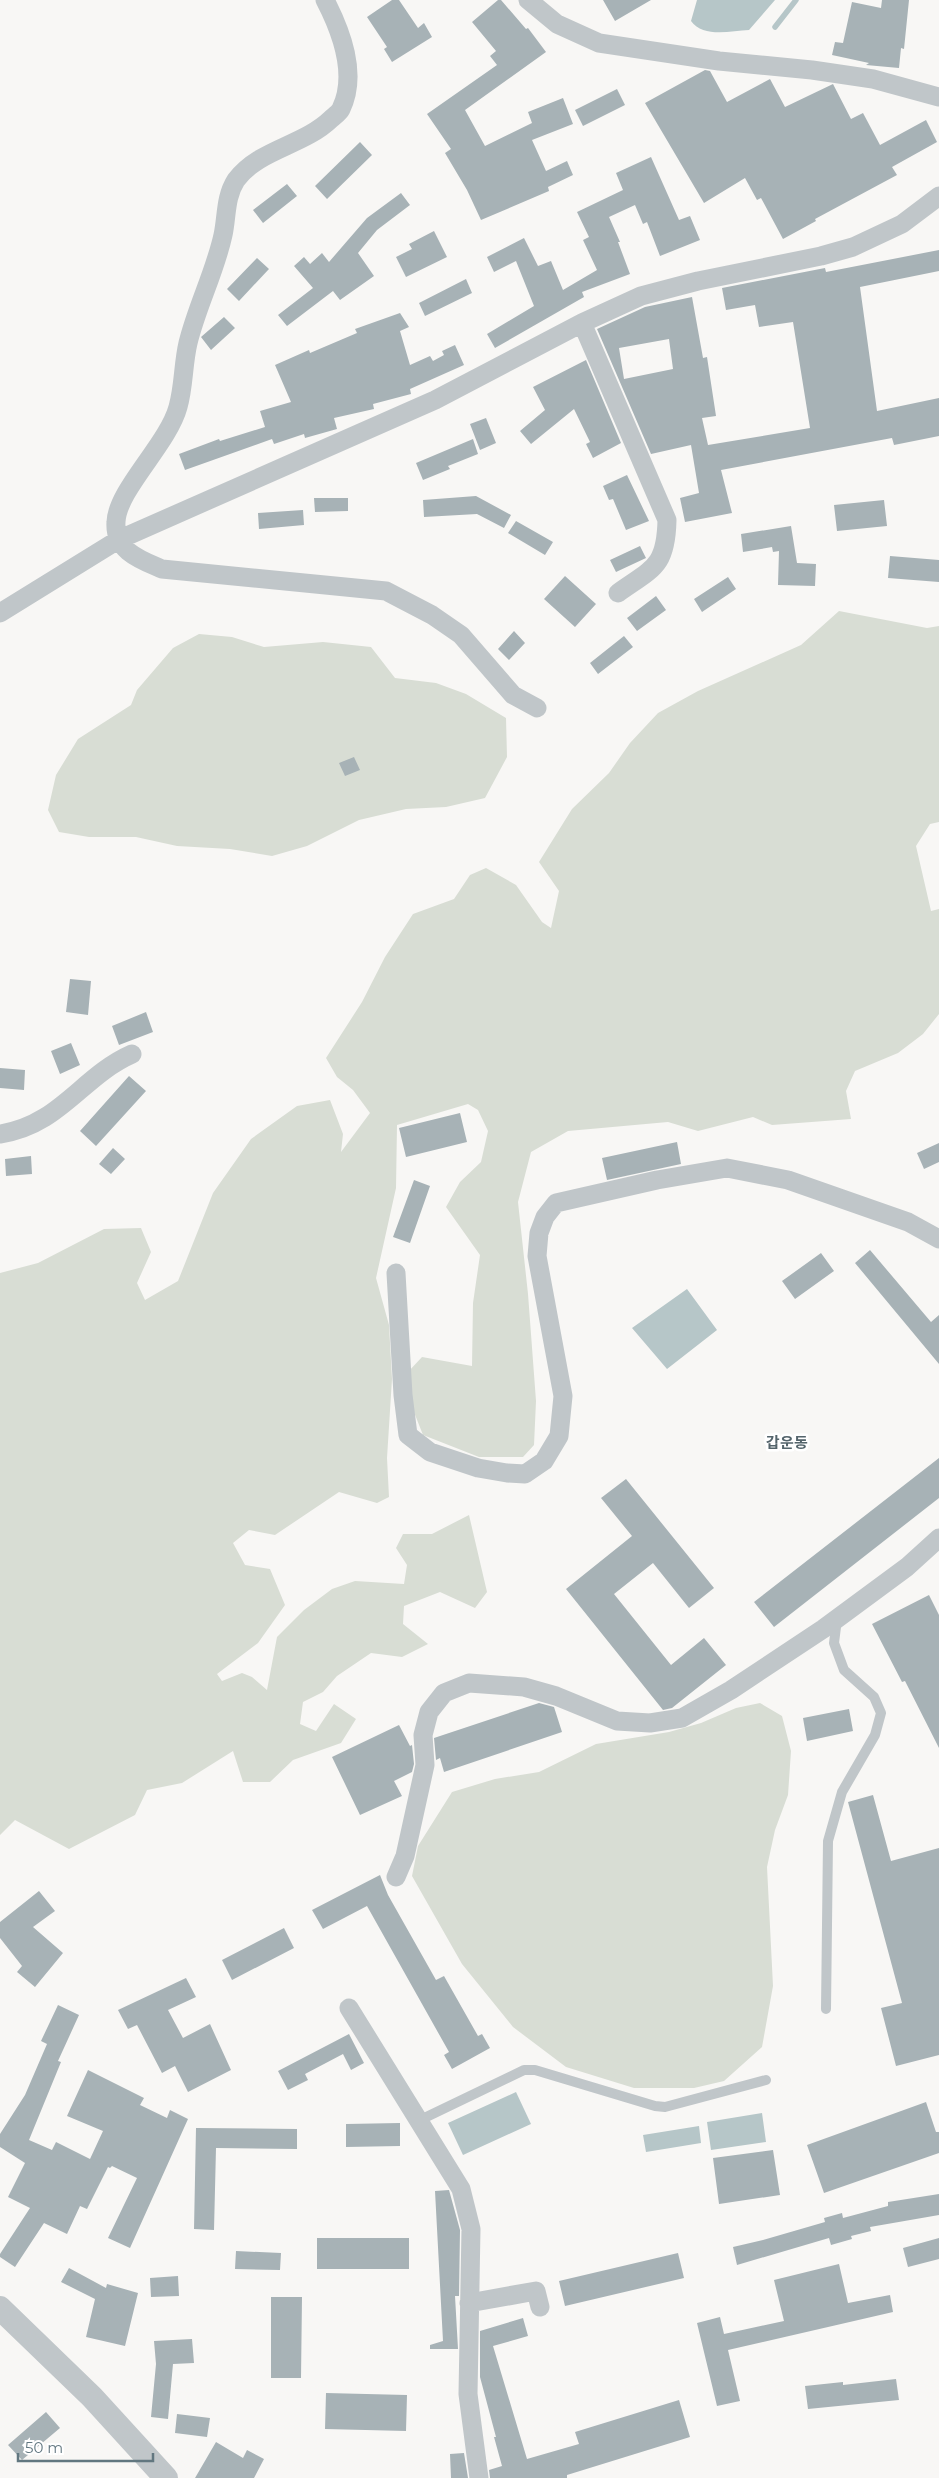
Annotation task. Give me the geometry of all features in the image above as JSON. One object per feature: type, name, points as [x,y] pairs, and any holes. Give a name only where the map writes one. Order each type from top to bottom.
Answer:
[{"type":"street","points":[[325,0],[337,23],[347,60],[346,89],[341,110],[308,137],[251,164],[236,182],[226,206],[224,234],[188,343],[178,408],[164,438],[118,509],[115,524],[118,540],[132,556],[162,569],[386,591],[432,615],[461,635],[513,695],[537,708]]},
{"type":"street","points":[[528,0],[557,24],[599,43],[719,61],[812,70],[873,79],[939,97]]},
{"type":"street","points":[[0,613],[118,540],[435,400],[582,323],[641,296],[698,281],[821,256],[853,247],[902,224],[939,196]]},
{"type":"street","points":[[582,323],[667,520],[666,544],[656,566],[618,593]]},
{"type":"street","points":[[0,1134],[16,1131],[47,1117],[116,1061],[132,1054]]},
{"type":"street","points":[[396,1273],[403,1395],[408,1435],[430,1452],[478,1468],[525,1474],[544,1461],[559,1436],[563,1396],[537,1256],[539,1233],[545,1217],[556,1203],[656,1180],[727,1168],[788,1180],[908,1222],[939,1239]]},
{"type":"street","points":[[396,1877],[406,1856],[422,1781],[425,1765],[423,1735],[429,1712],[444,1693],[469,1683],[524,1687],[556,1696],[617,1721],[650,1723],[682,1718],[731,1690],[838,1618],[907,1567],[939,1538]]},
{"type":"street","points":[[349,2008],[461,2189],[467,2206],[471,2229],[468,2394],[479,2478]]},
{"type":"street","points":[[469,2304],[536,2291],[540,2307]]},
{"type":"street","points":[[0,2308],[92,2397],[166,2478]]},
{"type":"lane","points":[[826,2009],[828,1841],[842,1792],[875,1735],[881,1713],[874,1697],[844,1670],[834,1643],[838,1618]]},
{"type":"lane","points":[[418,2121],[524,2070],[535,2070],[655,2106],[665,2107],[766,2080]]},
{"type":"shaded area","points":[[697,0],[775,0],[749,30],[710,32],[702,30],[691,21]]},
{"type":"shaded area","points":[[839,611],[927,628],[939,626],[939,822],[930,824],[916,846],[931,911],[939,909],[939,1014],[923,1034],[898,1053],[855,1071],[846,1091],[851,1119],[772,1125],[753,1117],[698,1131],[668,1122],[568,1131],[531,1152],[518,1202],[528,1294],[536,1401],[534,1445],[523,1457],[479,1457],[423,1435],[412,1407],[408,1372],[422,1357],[472,1366],[473,1303],[480,1255],[446,1207],[460,1182],[481,1162],[488,1131],[478,1110],[468,1104],[397,1125],[396,1188],[376,1278],[389,1325],[392,1379],[387,1458],[389,1497],[377,1503],[339,1492],[275,1535],[249,1530],[233,1543],[245,1565],[270,1569],[285,1605],[258,1643],[217,1674],[222,1681],[242,1673],[252,1677],[267,1690],[277,1637],[304,1610],[332,1589],[355,1581],[404,1584],[407,1565],[396,1548],[403,1534],[432,1534],[469,1515],[487,1592],[475,1608],[440,1592],[404,1606],[403,1624],[428,1644],[402,1657],[371,1653],[337,1676],[323,1692],[303,1702],[300,1724],[316,1731],[334,1704],[356,1719],[341,1743],[293,1760],[270,1782],[243,1782],[233,1751],[182,1783],[147,1790],[135,1815],[69,1849],[15,1820],[0,1835],[0,1273],[38,1263],[104,1229],[141,1228],[151,1252],[137,1283],[145,1300],[178,1281],[213,1193],[251,1139],[297,1106],[330,1100],[343,1134],[341,1152],[370,1113],[353,1090],[337,1077],[326,1058],[362,1002],[385,957],[413,914],[454,899],[470,875],[486,868],[516,885],[542,922],[551,928],[559,891],[539,862],[572,809],[609,773],[630,743],[658,713],[698,691],[801,645]]},
{"type":"shaded area","points":[[199,634],[232,637],[264,647],[323,642],[371,647],[395,678],[436,683],[466,694],[506,718],[507,757],[485,798],[446,807],[406,809],[359,820],[307,846],[272,856],[230,849],[177,846],[136,837],[89,837],[59,832],[48,810],[56,775],[78,739],[131,705],[137,690],[173,648]]},
{"type":"shaded area","points":[[687,1289],[717,1330],[667,1369],[632,1328]]},
{"type":"shaded area","points":[[760,1703],[782,1716],[791,1751],[788,1795],[775,1830],[767,1867],[773,1986],[762,2047],[724,2081],[694,2088],[634,2088],[566,2067],[513,2027],[462,1964],[412,1876],[418,1846],[452,1792],[495,1779],[539,1772],[596,1744],[669,1732],[701,1723],[736,1708]]},
{"type":"shaded area","points":[[516,2092],[531,2124],[463,2155],[448,2123]]},
{"type":"shaded area","points":[[762,2113],[766,2142],[711,2150],[707,2122]]},
{"type":"shaded area","points":[[699,2126],[701,2143],[646,2152],[643,2135]]},
{"type":"building","points":[[392,0],[399,0],[418,28],[424,23],[432,37],[392,62],[384,49],[387,47],[367,17]]},
{"type":"building","points":[[498,0],[501,0],[526,29],[528,28],[546,52],[465,110],[485,146],[532,123],[528,112],[563,98],[573,124],[532,140],[546,171],[567,161],[573,175],[548,187],[549,191],[481,220],[467,190],[445,153],[451,149],[427,114],[497,65],[490,56],[496,51],[472,22]]},
{"type":"building","points":[[603,0],[651,0],[615,21]]},
{"type":"building","points":[[882,0],[909,0],[904,49],[901,48],[899,68],[866,65],[869,63],[832,55],[835,42],[843,43],[852,2],[881,8]]},
{"type":"building","points":[[705,70],[710,71],[727,102],[770,79],[785,107],[833,84],[851,119],[863,113],[880,145],[926,120],[937,142],[892,167],[897,175],[815,219],[816,221],[783,239],[761,198],[757,200],[745,178],[704,203],[645,103]]},
{"type":"building","points":[[617,89],[625,105],[583,126],[575,110]]},
{"type":"building","points":[[360,142],[372,155],[327,199],[315,186]]},
{"type":"building","points":[[651,157],[679,220],[690,216],[700,240],[660,256],[647,222],[643,224],[635,205],[609,217],[620,242],[618,242],[630,274],[582,292],[584,297],[495,348],[487,334],[534,306],[516,261],[494,272],[487,257],[524,238],[538,266],[551,261],[563,290],[597,270],[583,240],[589,237],[577,212],[623,190],[616,173]]},
{"type":"building","points":[[287,184],[297,196],[263,223],[253,210]]},
{"type":"building","points":[[401,193],[410,205],[377,230],[358,253],[374,276],[340,300],[333,291],[287,326],[278,315],[313,288],[294,266],[304,257],[310,264],[322,253],[329,262],[367,218]]},
{"type":"building","points":[[434,231],[447,257],[406,277],[396,257],[412,249],[409,244]]},
{"type":"building","points":[[939,250],[939,271],[860,287],[877,411],[939,398],[939,436],[894,445],[892,438],[721,470],[732,513],[685,522],[680,498],[699,493],[691,445],[651,454],[597,329],[645,307],[692,297],[703,358],[707,357],[716,416],[702,418],[708,445],[810,428],[793,322],[759,327],[755,305],[726,310],[722,288],[825,268],[826,272]],"holes":[[[669,339],[673,369],[624,379],[619,348]]]},
{"type":"building","points":[[257,258],[269,269],[239,301],[227,289]]},
{"type":"building","points":[[466,279],[472,293],[425,316],[419,303]]},
{"type":"building","points":[[400,313],[409,327],[400,331],[410,365],[430,356],[433,361],[444,355],[442,351],[455,345],[464,365],[410,389],[411,394],[373,404],[374,409],[334,418],[337,429],[305,438],[304,434],[274,444],[272,439],[185,470],[179,454],[219,439],[220,441],[265,427],[260,411],[291,402],[275,365],[309,350],[310,353],[357,333],[355,329]]},
{"type":"building","points":[[224,317],[235,328],[211,350],[201,337]]},
{"type":"building","points":[[586,360],[621,443],[593,458],[586,444],[590,442],[574,409],[531,444],[520,431],[545,410],[533,387]]},
{"type":"building","points":[[486,418],[496,443],[480,450],[470,424]]},
{"type":"building","points":[[473,439],[478,454],[448,466],[450,469],[423,480],[416,463]]},
{"type":"building","points":[[627,475],[649,521],[626,530],[613,499],[609,500],[603,486]]},
{"type":"building","points":[[476,496],[511,515],[504,528],[477,514],[424,517],[423,500]]},
{"type":"building","points":[[314,498],[348,498],[348,511],[315,512]]},
{"type":"building","points":[[884,500],[887,526],[837,531],[834,505]]},
{"type":"building","points":[[303,510],[304,525],[259,529],[258,513]]},
{"type":"building","points":[[516,521],[553,542],[545,555],[508,533]]},
{"type":"building","points":[[791,526],[797,563],[816,564],[815,586],[778,585],[779,551],[773,552],[772,547],[743,552],[741,534]]},
{"type":"building","points":[[640,546],[646,558],[616,572],[610,560]]},
{"type":"building","points":[[890,556],[939,560],[939,582],[888,578]]},
{"type":"building","points":[[565,576],[596,604],[575,627],[544,599]]},
{"type":"building","points":[[728,577],[736,589],[702,612],[694,599]]},
{"type":"building","points":[[656,596],[666,610],[637,631],[627,618]]},
{"type":"building","points":[[514,631],[525,643],[509,660],[498,649]]},
{"type":"building","points":[[624,636],[633,647],[598,674],[590,663]]},
{"type":"building","points":[[354,757],[360,770],[345,776],[339,763]]},
{"type":"building","points":[[70,979],[91,981],[88,1015],[66,1012]]},
{"type":"building","points":[[146,1012],[153,1032],[119,1045],[112,1026]]},
{"type":"building","points":[[71,1043],[80,1065],[60,1074],[51,1051]]},
{"type":"building","points":[[0,1068],[25,1070],[24,1090],[0,1088]]},
{"type":"building","points":[[129,1076],[146,1091],[96,1146],[80,1131]]},
{"type":"building","points":[[460,1113],[467,1142],[406,1157],[399,1128]]},
{"type":"building","points":[[677,1142],[681,1164],[607,1180],[602,1158]]},
{"type":"building","points":[[939,1143],[939,1162],[924,1169],[917,1153]]},
{"type":"building","points":[[113,1148],[125,1159],[111,1174],[99,1164]]},
{"type":"building","points":[[31,1156],[32,1174],[6,1176],[5,1159]]},
{"type":"building","points":[[414,1180],[430,1186],[410,1243],[393,1237]]},
{"type":"building","points":[[870,1250],[931,1322],[939,1315],[939,1364],[855,1263]]},
{"type":"building","points":[[821,1253],[834,1271],[795,1299],[782,1281]]},
{"type":"building","points":[[939,1458],[939,1498],[774,1627],[754,1602]]},
{"type":"building","points":[[626,1479],[714,1588],[689,1608],[653,1563],[614,1594],[671,1665],[704,1638],[726,1665],[672,1708],[663,1710],[566,1589],[632,1536],[601,1498]]},
{"type":"building","points":[[929,1595],[939,1615],[939,1748],[905,1681],[902,1682],[872,1624]]},
{"type":"building","points":[[539,1703],[554,1707],[562,1732],[444,1772],[440,1758],[436,1760],[434,1738]]},
{"type":"building","points":[[849,1709],[853,1731],[807,1741],[803,1718]]},
{"type":"building","points":[[399,1725],[410,1746],[412,1745],[414,1764],[412,1772],[394,1781],[402,1796],[360,1815],[332,1757]]},
{"type":"building","points":[[873,1795],[891,1861],[939,1848],[939,2055],[896,2066],[881,2008],[902,2003],[848,1802]]},
{"type":"building","points":[[380,1875],[388,1895],[436,1980],[444,1976],[478,2036],[482,2034],[490,2048],[452,2069],[444,2055],[449,2052],[367,1906],[323,1929],[312,1910]]},
{"type":"building","points":[[39,1891],[55,1911],[33,1927],[63,1953],[35,1987],[17,1972],[22,1966],[0,1938],[0,1922]]},
{"type":"building","points":[[284,1928],[294,1948],[232,1980],[222,1960]]},
{"type":"building","points":[[186,1978],[196,1997],[168,2010],[183,2038],[210,2024],[231,2070],[188,2092],[175,2066],[162,2073],[137,2025],[128,2029],[118,2010]]},
{"type":"building","points":[[58,2005],[79,2015],[58,2061],[61,2062],[29,2140],[52,2150],[56,2142],[90,2159],[103,2131],[67,2116],[88,2070],[144,2098],[140,2105],[167,2118],[170,2110],[188,2119],[130,2248],[108,2238],[137,2178],[112,2166],[108,2167],[87,2209],[80,2206],[67,2234],[44,2223],[15,2267],[0,2257],[0,2254],[30,2208],[8,2197],[25,2163],[0,2147],[0,2134],[25,2095],[47,2044],[41,2041]]},
{"type":"building","points":[[349,2034],[364,2063],[351,2070],[343,2054],[305,2074],[308,2080],[288,2090],[278,2071]]},
{"type":"building","points":[[926,2102],[936,2132],[939,2132],[939,2153],[824,2193],[807,2145]]},
{"type":"building","points":[[400,2123],[400,2146],[346,2147],[346,2124]]},
{"type":"building","points":[[196,2128],[297,2129],[297,2149],[216,2148],[214,2230],[194,2229]]},
{"type":"building","points":[[773,2150],[780,2195],[719,2204],[713,2158]]},
{"type":"building","points":[[449,2190],[460,2230],[459,2296],[455,2296],[458,2349],[430,2349],[430,2345],[443,2341],[435,2191]]},
{"type":"building","points":[[939,2194],[939,2215],[870,2227],[871,2231],[851,2236],[852,2239],[831,2245],[829,2238],[737,2265],[733,2247],[825,2222],[824,2218],[842,2213],[843,2218],[888,2206],[888,2202]]},
{"type":"building","points":[[317,2238],[409,2238],[409,2269],[317,2269]]},
{"type":"building","points":[[939,2238],[939,2259],[908,2267],[903,2248]]},
{"type":"building","points":[[236,2251],[281,2253],[280,2270],[235,2269]]},
{"type":"building","points":[[678,2253],[684,2278],[565,2306],[559,2281]]},
{"type":"building","points":[[839,2264],[848,2303],[890,2295],[893,2312],[728,2350],[740,2401],[717,2406],[697,2323],[720,2317],[724,2334],[784,2321],[774,2280]]},
{"type":"building","points":[[69,2268],[106,2288],[107,2284],[138,2293],[125,2346],[86,2337],[95,2299],[61,2282]]},
{"type":"building","points":[[178,2276],[179,2296],[151,2297],[150,2278]]},
{"type":"building","points":[[271,2297],[302,2297],[301,2378],[271,2378]]},
{"type":"building","points":[[523,2318],[528,2336],[493,2346],[527,2459],[579,2444],[575,2432],[679,2400],[690,2437],[567,2475],[567,2478],[490,2478],[489,2470],[502,2466],[480,2377],[480,2331]]},
{"type":"building","points":[[192,2339],[194,2363],[173,2364],[168,2419],[151,2417],[156,2364],[154,2341]]},
{"type":"building","points":[[896,2379],[899,2400],[808,2409],[805,2386],[843,2382],[843,2385]]},
{"type":"building","points":[[326,2393],[407,2395],[406,2431],[325,2429]]},
{"type":"building","points":[[46,2412],[60,2428],[22,2460],[8,2445]]},
{"type":"building","points":[[177,2414],[210,2418],[207,2437],[175,2433]]},
{"type":"building","points":[[216,2442],[243,2458],[247,2450],[264,2459],[254,2478],[195,2478]]},
{"type":"building","points":[[464,2453],[468,2478],[451,2478],[450,2454]]},
{"type":"waterway","points":[[775,27],[796,0]]},
{"type":"district","name":"갑운동","points":[[787,1443]]}]
